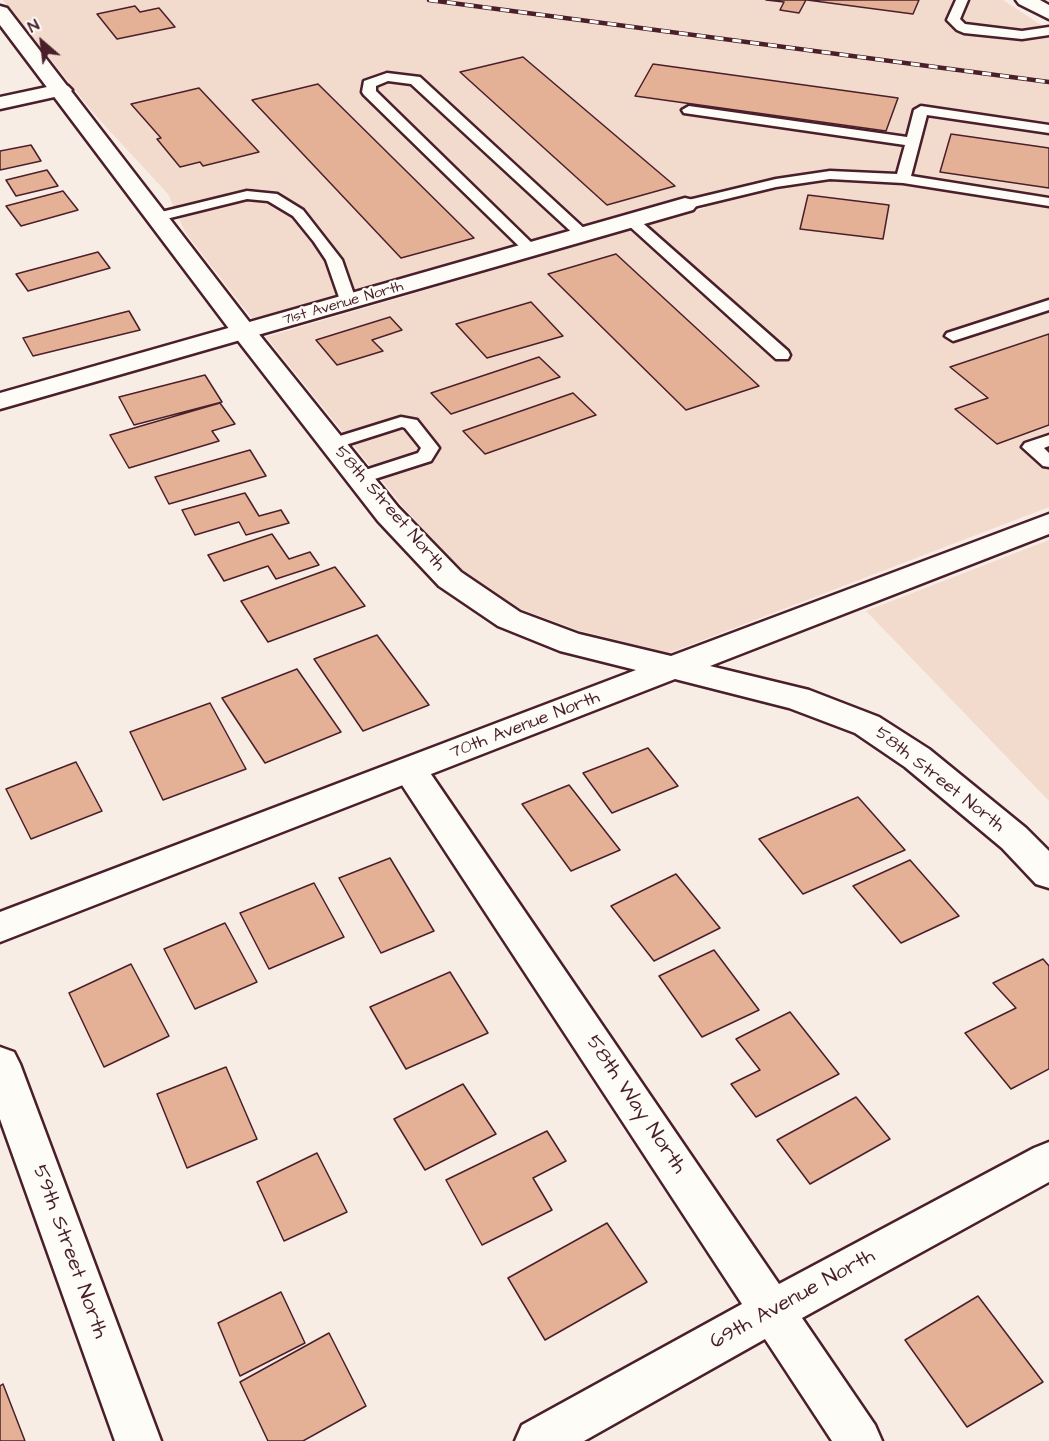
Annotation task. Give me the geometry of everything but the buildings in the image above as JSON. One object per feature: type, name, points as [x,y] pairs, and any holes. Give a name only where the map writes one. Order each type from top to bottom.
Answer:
[{"type":"street","points":[[1026,0],[1049,13]]},
{"type":"street","name":"58th Street North","points":[[0,12],[245,333],[359,478],[388,514],[450,579],[508,619],[571,643],[797,698],[867,725],[926,765],[1014,838],[1049,874]]},
{"type":"street","points":[[0,103],[61,90]]},
{"type":"street","name":"71st Avenue North","points":[[0,401],[245,333],[686,205]]},
{"type":"street","name":"70th Avenue North","points":[[0,927],[1049,523]]},
{"type":"street","name":"58th Way North","points":[[410,770],[859,1441]]},
{"type":"street","name":"59th Street North","points":[[0,1064],[138,1441]]},
{"type":"street","name":"69th Avenue North","points":[[538,1441],[1049,1161]]},
{"type":"lane","points":[[962,0],[953,20],[969,30],[1022,35],[1049,31]]},
{"type":"lane","points":[[531,250],[369,92],[369,84],[387,77],[415,80],[583,235]]},
{"type":"lane","points":[[689,110],[913,142]]},
{"type":"lane","points":[[903,179],[921,110],[1049,129]]},
{"type":"lane","points":[[686,205],[776,183],[830,175],[903,179],[1049,202]]},
{"type":"lane","points":[[158,217],[247,195],[272,197],[298,213],[320,239],[334,260],[349,303]]},
{"type":"lane","points":[[632,221],[782,355]]},
{"type":"lane","points":[[953,336],[1049,305]]},
{"type":"lane","points":[[333,444],[401,422],[411,424],[430,448],[425,457],[359,478]]},
{"type":"lane","points":[[1049,440],[1031,447],[1049,462]]},
{"type":"shaded area","points":[[3,0],[1003,0],[1049,30],[1049,507],[669,653],[577,630],[518,608],[463,571],[404,508],[266,337],[705,208],[688,195],[253,320],[185,232],[168,194],[95,115]]},
{"type":"shaded area","points":[[1049,540],[1049,801],[866,611]]},
{"type":"railway","points":[[429,0],[1049,82]]}]
